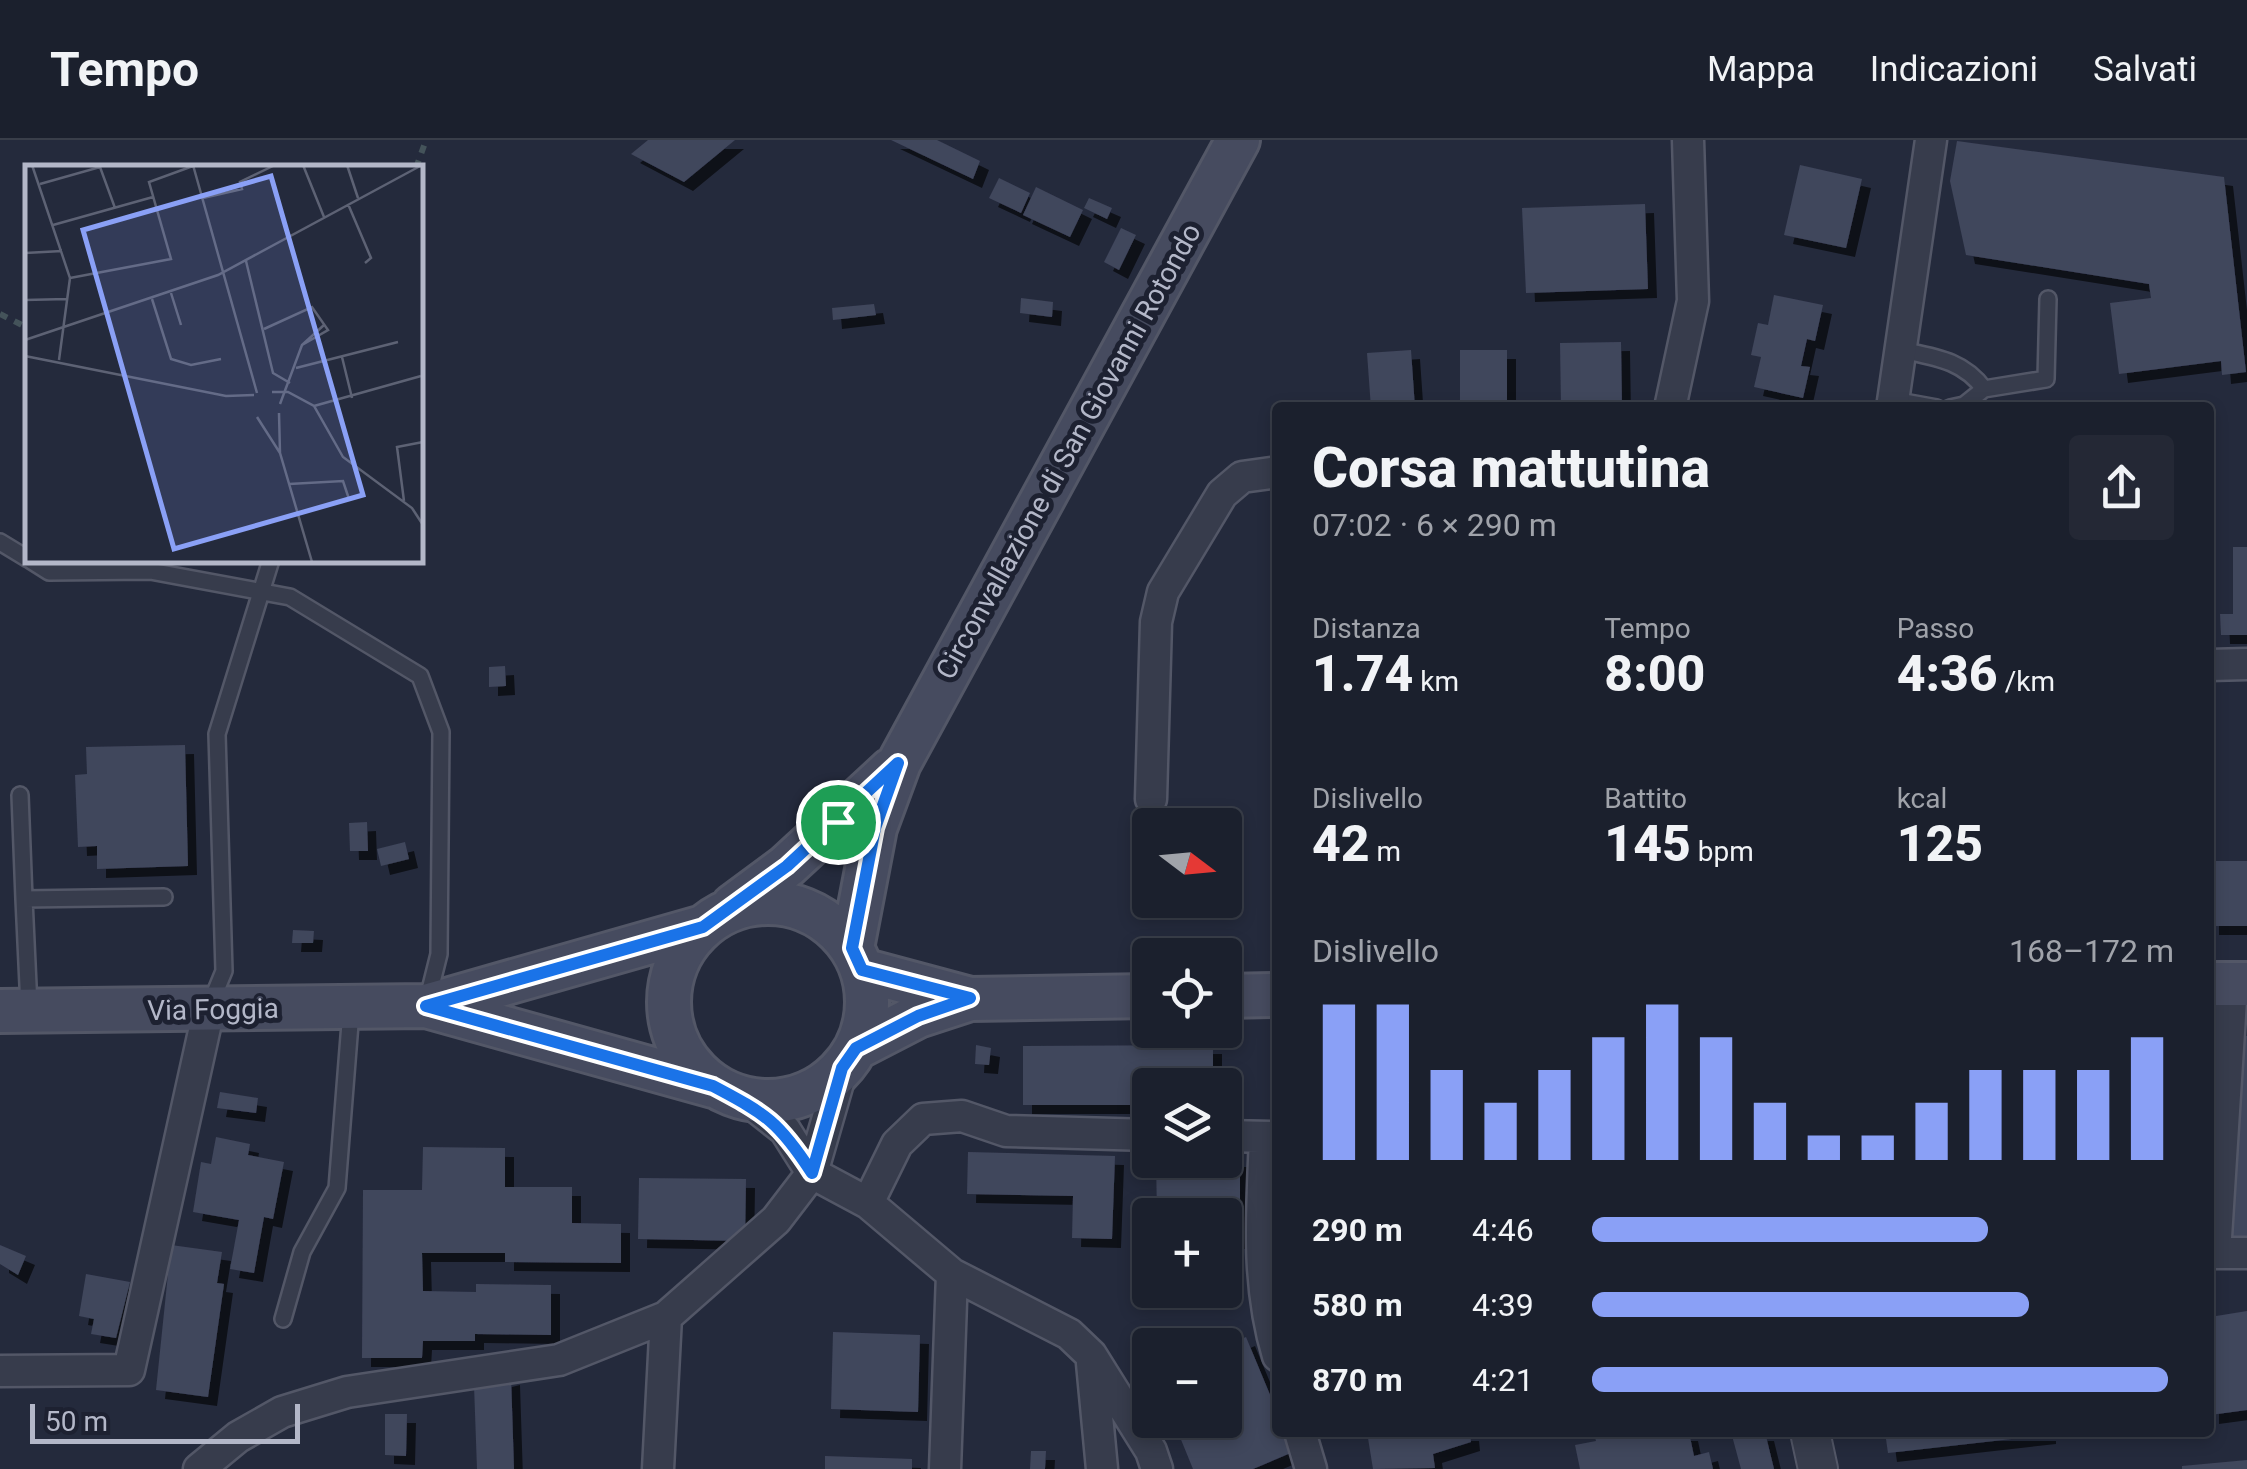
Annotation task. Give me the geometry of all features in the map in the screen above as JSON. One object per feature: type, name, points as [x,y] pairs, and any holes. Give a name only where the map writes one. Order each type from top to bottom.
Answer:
[{"type":"main road","name":"Circonvallazione di San Giovanni Rotondo","points":[[857,959],[875,828],[898,763],[1238,140]]},
{"type":"main road","name":"Circonvallazione di San Giovanni Rotondo","points":[[712,921],[787,866],[898,763]]},
{"type":"main road","name":"Via Foggia","points":[[15,1011],[426,1006],[712,921],[748,904],[778,903],[806,910],[832,926],[857,959],[970,998]]},
{"type":"main road","points":[[712,921],[683,950],[671,978],[669,1009],[675,1039],[691,1065],[730,1093]]},
{"type":"main road","points":[[849,1058],[865,1023],[857,959]]},
{"type":"main road","points":[[1242,996],[1272,995]]},
{"type":"main road","name":"Via Foggia","points":[[426,1006],[730,1093],[798,1097],[822,1086],[849,1058],[918,1016],[970,998],[1132,996]]},
{"type":"street","points":[[1671,402],[1694,301],[1688,140]]},
{"type":"street","points":[[1893,402],[1931,140]]},
{"type":"street","points":[[1151,799],[1156,622],[1164,592],[1222,494],[1242,477],[1272,473]]},
{"type":"street","points":[[2214,664],[2247,664]]},
{"type":"street","points":[[2230,984],[2215,1253],[2247,1253]]},
{"type":"street","points":[[0,1370],[129,1370],[208,1008]]},
{"type":"street","points":[[199,1469],[238,1437],[282,1412],[347,1392],[559,1360],[666,1318],[776,1220],[812,1173],[849,1058]]},
{"type":"street","points":[[730,1093],[784,1130],[812,1173],[868,1203],[952,1274],[1069,1334],[1091,1355],[1151,1451],[1157,1469]]},
{"type":"street","points":[[868,1203],[897,1144],[923,1119],[962,1116],[1006,1132],[1132,1134]]},
{"type":"street","points":[[1242,1136],[1271,1137],[1265,1312],[1272,1336]]},
{"type":"street","points":[[945,1469],[952,1274]]},
{"type":"street","points":[[658,1469],[666,1318]]},
{"type":"street","points":[[1091,1355],[1102,1469]]},
{"type":"street","points":[[1301,1437],[1310,1469]]},
{"type":"street","points":[[1811,1437],[1818,1469]]},
{"type":"lane","points":[[1968,402],[1984,389],[2046,379],[2048,299]]},
{"type":"lane","points":[[1901,350],[1948,360],[1976,377],[1984,389]]},
{"type":"lane","points":[[0,542],[25,557]]},
{"type":"lane","points":[[34,562],[49,572],[150,571],[290,597],[420,676],[441,732],[439,954],[426,1006]]},
{"type":"lane","points":[[208,1008],[224,971],[217,734],[270,562]]},
{"type":"lane","points":[[15,1011],[24,899],[20,796]]},
{"type":"lane","points":[[24,899],[164,897]]},
{"type":"lane","points":[[283,1320],[302,1252],[337,1188],[352,1007]]},
{"type":"path","points":[[417,165],[426,140]]},
{"type":"path","points":[[0,314],[25,326]]},
{"type":"building","points":[[648,140],[735,140],[684,182],[631,154]]},
{"type":"building","points":[[891,140],[937,140],[980,161],[973,179]]},
{"type":"building","points":[[1957,141],[2224,177],[2246,372],[2222,375],[2221,361],[2119,374],[2110,303],[2151,298],[2149,284],[1966,255],[1950,181]]},
{"type":"building","points":[[1800,165],[1862,179],[1846,248],[1784,235]]},
{"type":"building","points":[[999,178],[1030,193],[1021,213],[989,198]]},
{"type":"building","points":[[1036,187],[1083,210],[1070,237],[1023,215]]},
{"type":"building","points":[[1089,198],[1112,208],[1107,219],[1084,208]]},
{"type":"building","points":[[1645,204],[1648,289],[1526,293],[1522,208]]},
{"type":"building","points":[[1121,228],[1136,235],[1119,270],[1104,262]]},
{"type":"building","points":[[1774,295],[1823,305],[1815,341],[1807,339],[1801,366],[1810,367],[1803,398],[1754,387],[1761,357],[1751,355],[1758,323],[1768,325]]},
{"type":"building","points":[[1021,298],[1053,302],[1052,317],[1020,313]]},
{"type":"building","points":[[874,304],[876,315],[833,320],[832,308]]},
{"type":"building","points":[[1621,342],[1622,402],[1561,402],[1560,343]]},
{"type":"building","points":[[1411,350],[1415,402],[1371,402],[1367,353]]},
{"type":"building","points":[[1460,350],[1507,350],[1507,402],[1460,402]]},
{"type":"building","points":[[2233,547],[2247,547],[2247,635],[2221,635],[2220,614],[2233,614]]},
{"type":"building","points":[[505,666],[506,686],[489,687],[489,667]]},
{"type":"building","points":[[185,745],[188,866],[97,869],[97,846],[78,847],[75,775],[87,774],[86,747]]},
{"type":"building","points":[[367,822],[368,851],[350,851],[349,823]]},
{"type":"building","points":[[405,842],[409,859],[381,866],[377,849]]},
{"type":"building","points":[[2214,861],[2247,861],[2247,926],[2214,926]]},
{"type":"building","points":[[293,930],[314,931],[313,943],[292,943]]},
{"type":"building","points":[[2239,1036],[2247,1036],[2247,1242],[2227,1241]]},
{"type":"building","points":[[976,1045],[991,1048],[989,1065],[975,1064]]},
{"type":"building","points":[[1023,1046],[1213,1048],[1213,1068],[1132,1068],[1132,1105],[1023,1105]]},
{"type":"building","points":[[220,1092],[258,1098],[256,1113],[217,1108]]},
{"type":"building","points":[[216,1137],[250,1144],[248,1155],[284,1162],[273,1219],[264,1217],[254,1273],[230,1269],[239,1220],[193,1212],[201,1162],[211,1164]]},
{"type":"building","points":[[423,1147],[505,1148],[505,1187],[572,1187],[572,1223],[621,1224],[621,1263],[505,1262],[505,1253],[422,1253],[423,1291],[476,1292],[476,1284],[551,1285],[551,1335],[475,1334],[475,1341],[423,1341],[422,1358],[362,1358],[363,1190],[422,1190]]},
{"type":"building","points":[[968,1152],[1115,1156],[1112,1239],[1072,1238],[1073,1196],[967,1194]]},
{"type":"building","points":[[639,1178],[746,1179],[745,1241],[638,1239]]},
{"type":"building","points":[[1156,1178],[1240,1178],[1240,1198],[1157,1198]]},
{"type":"building","points":[[0,1245],[26,1256],[18,1275],[0,1264]]},
{"type":"building","points":[[171,1245],[222,1252],[217,1283],[224,1284],[208,1397],[156,1390]]},
{"type":"building","points":[[86,1274],[130,1282],[116,1338],[91,1334],[94,1319],[79,1316]]},
{"type":"building","points":[[2247,1311],[2247,1410],[2214,1414],[2214,1316]]},
{"type":"building","points":[[833,1332],[920,1335],[918,1412],[831,1409]]},
{"type":"building","points":[[1246,1337],[1272,1400],[1272,1437],[1287,1437],[1293,1452],[1253,1469],[1193,1469],[1180,1438],[1242,1438],[1242,1339]]},
{"type":"building","points":[[511,1376],[514,1469],[477,1469],[474,1385]]},
{"type":"building","points":[[385,1414],[407,1414],[406,1456],[385,1455]]},
{"type":"building","points":[[1368,1437],[1470,1437],[1471,1442],[1433,1454],[1435,1468],[1373,1469]]},
{"type":"building","points":[[1595,1437],[1690,1437],[1694,1456],[1709,1452],[1713,1469],[1580,1469],[1575,1445],[1596,1441]]},
{"type":"building","points":[[1732,1437],[1766,1437],[1774,1469],[1741,1469]]},
{"type":"building","points":[[1886,1437],[2029,1437],[1888,1453]]},
{"type":"building","points":[[1031,1451],[1046,1451],[1045,1469],[1030,1469]]},
{"type":"building","points":[[825,1456],[912,1459],[912,1469],[825,1469]]},
{"type":"building","points":[[2247,1460],[2247,1469],[2182,1469],[2182,1466]]},
{"type":"route","points":[[898,763],[875,828],[852,948],[862,970],[970,998],[918,1016],[856,1048],[842,1068],[812,1173],[784,1130],[746,1100],[713,1086],[426,1006],[703,927],[787,866],[838,822],[898,763]]}]
